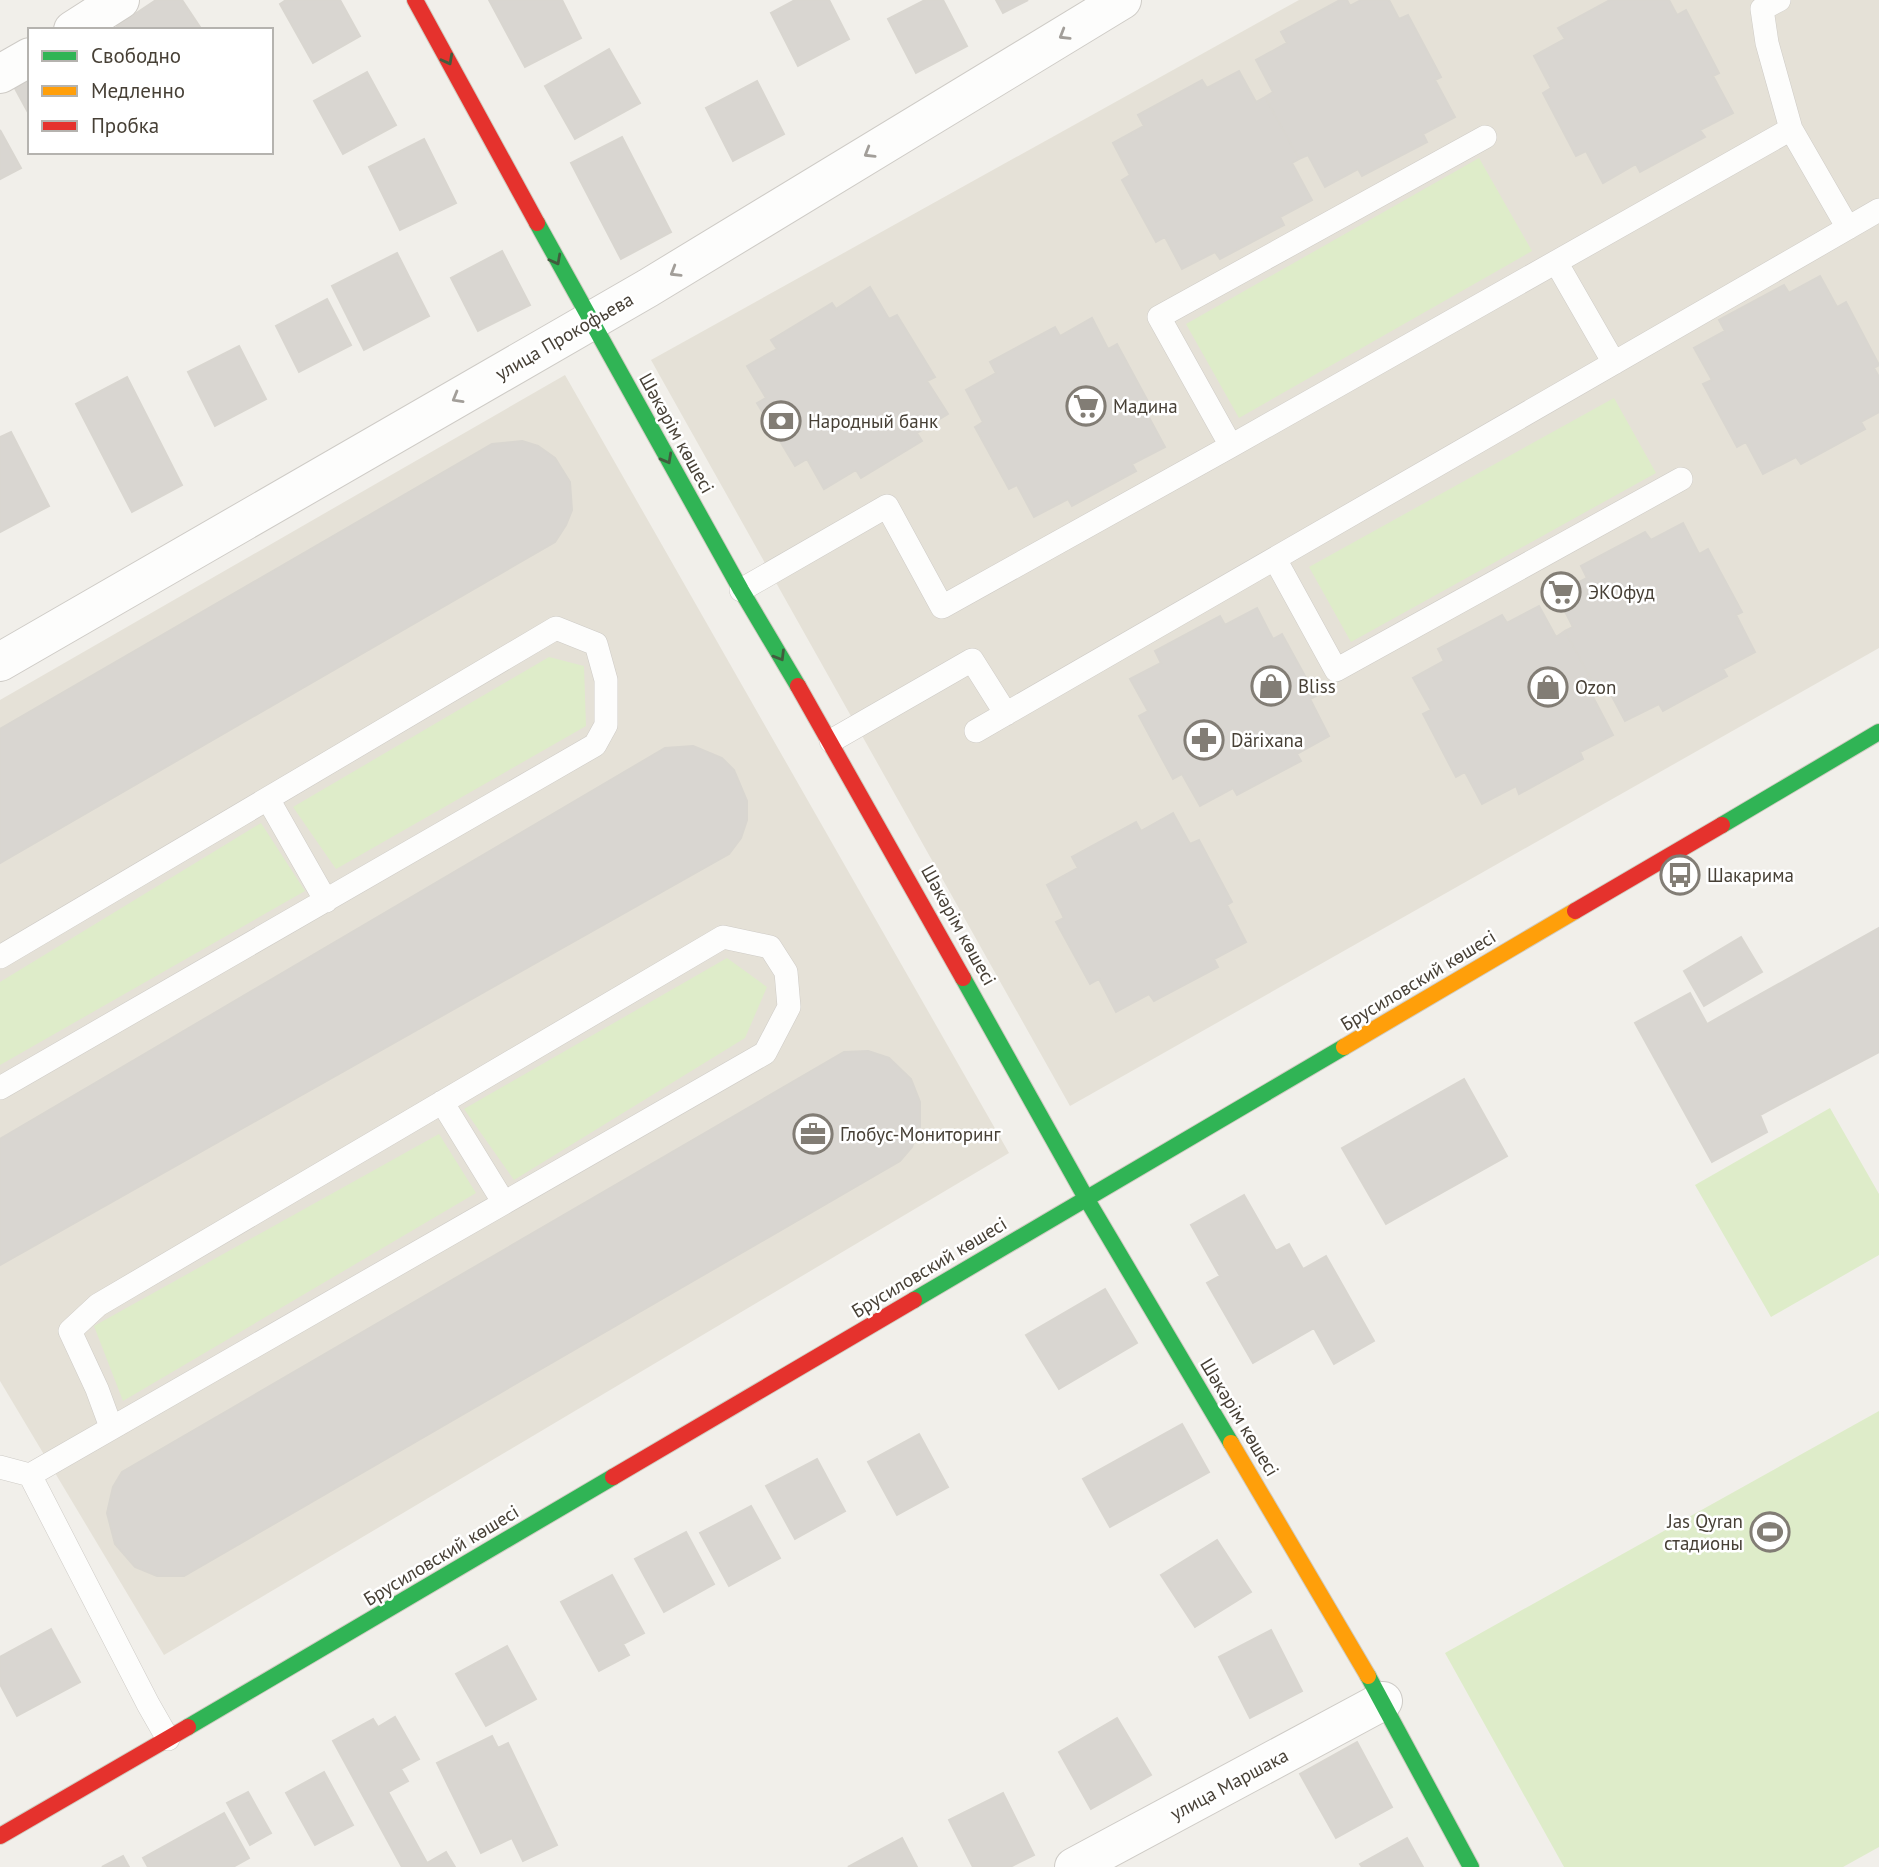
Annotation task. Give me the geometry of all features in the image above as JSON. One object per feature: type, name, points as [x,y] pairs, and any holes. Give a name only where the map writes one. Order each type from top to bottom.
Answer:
[{"type":"street","points":[[76,28],[120,0]]},
{"type":"street","name":"Шәкәрім көшесі","points":[[415,0],[741,590],[831,741],[1086,1198],[1383,1701],[1471,1867]]},
{"type":"street","name":"улица Прокофьева","points":[[0,662],[590,321],[1122,0]]},
{"type":"street","points":[[0,74],[28,58]]},
{"type":"street","name":"Брусиловский көшесі","points":[[0,1836],[168,1740],[1879,732]]},
{"type":"street","name":"улица Маршака","points":[[1074,1867],[1383,1701]]},
{"type":"lane","points":[[1779,0],[1762,9],[1766,43],[1791,129],[1848,228]]},
{"type":"lane","points":[[741,590],[887,506],[942,607],[1791,129]]},
{"type":"lane","points":[[1231,446],[1159,317],[1485,137]]},
{"type":"lane","points":[[976,731],[1879,210]]},
{"type":"lane","points":[[1556,262],[1614,363]]},
{"type":"lane","points":[[1275,559],[1336,670],[1681,479]]},
{"type":"lane","points":[[0,957],[556,628],[596,644],[607,680],[606,724],[596,746],[0,1088]]},
{"type":"lane","points":[[831,741],[972,660],[1006,714]]},
{"type":"lane","points":[[268,799],[326,901]]},
{"type":"lane","points":[[0,1467],[30,1475],[765,1053],[789,1007],[786,972],[770,947],[723,937],[98,1305],[70,1331],[111,1427]]},
{"type":"lane","points":[[442,1102],[504,1202]]},
{"type":"lane","points":[[30,1475],[168,1740]]},
{"type":"shaded area","points":[[1299,0],[1879,0],[1879,648],[1070,1106],[651,360]]},
{"type":"shaded area","points":[[565,375],[1009,1153],[164,1655],[0,1381],[0,700]]},
{"type":"green space","points":[[1479,158],[1532,251],[1239,418],[1186,324]]},
{"type":"green space","points":[[1614,398],[1656,473],[1351,642],[1309,567]]},
{"type":"green space","points":[[549,657],[584,666],[586,726],[336,869],[293,807]]},
{"type":"green space","points":[[261,823],[305,891],[0,1065],[0,982]]},
{"type":"green space","points":[[727,958],[767,987],[745,1038],[514,1180],[464,1109]]},
{"type":"green space","points":[[1830,1108],[1879,1194],[1879,1255],[1771,1317],[1695,1185]]},
{"type":"green space","points":[[439,1134],[476,1193],[123,1401],[94,1326]]},
{"type":"green space","name":"Jas Qyran стадионы","points":[[1879,1411],[1879,1847],[1843,1867],[1564,1867],[1445,1653]]},
{"type":"building","points":[[156,0],[182,0],[201,28],[118,28],[117,26]]},
{"type":"building","points":[[286,0],[340,0],[360,36],[313,63],[280,4]]},
{"type":"building","points":[[489,0],[562,0],[581,38],[525,67]]},
{"type":"building","points":[[795,0],[829,0],[849,39],[798,66],[771,13]]},
{"type":"building","points":[[925,0],[943,0],[967,46],[916,73],[888,19]]},
{"type":"building","points":[[996,0],[1028,0],[1003,13]]},
{"type":"building","points":[[1340,0],[1347,0],[1350,6],[1361,0],[1389,0],[1399,19],[1408,15],[1441,77],[1435,80],[1455,117],[1423,134],[1427,142],[1362,176],[1358,169],[1325,187],[1308,155],[1299,159],[1265,97],[1273,92],[1256,60],[1287,43],[1281,32]]},
{"type":"building","points":[[1610,0],[1669,0],[1677,15],[1686,10],[1719,73],[1713,76],[1733,113],[1700,130],[1705,137],[1640,172],[1636,164],[1603,183],[1586,151],[1576,156],[1543,93],[1551,88],[1534,56],[1565,39],[1558,28]]},
{"type":"building","points":[[609,49],[640,103],[575,139],[545,86]]},
{"type":"building","points":[[1239,71],[1256,102],[1265,97],[1299,159],[1292,163],[1312,200],[1280,217],[1284,225],[1220,259],[1215,252],[1182,269],[1165,237],[1156,242],[1122,180],[1130,175],[1113,143],[1144,126],[1138,115],[1202,80],[1207,88]]},
{"type":"building","points":[[367,72],[396,125],[343,154],[314,101]]},
{"type":"building","points":[[28,74],[28,112],[12,83]]},
{"type":"building","points":[[757,81],[784,134],[733,161],[706,108]]},
{"type":"building","points":[[0,130],[21,168],[0,179]]},
{"type":"building","points":[[622,137],[671,232],[621,259],[571,163]]},
{"type":"building","points":[[424,139],[456,203],[400,230],[369,167]]},
{"type":"building","points":[[502,251],[530,305],[478,331],[451,278]]},
{"type":"building","points":[[397,253],[429,316],[364,350],[332,286]]},
{"type":"building","points":[[1820,276],[1837,307],[1846,302],[1879,365],[1874,368],[1879,377],[1879,412],[1861,422],[1865,429],[1801,464],[1796,457],[1763,474],[1746,442],[1737,447],[1703,384],[1712,380],[1694,348],[1725,331],[1719,320],[1784,285],[1789,293]]},
{"type":"building","points":[[870,287],[889,319],[897,315],[935,377],[927,381],[948,414],[917,433],[922,441],[861,478],[856,470],[824,489],[807,459],[795,466],[757,403],[766,398],[747,366],[777,349],[771,340],[832,303],[836,309]]},
{"type":"building","points":[[327,299],[351,345],[299,372],[276,326]]},
{"type":"building","points":[[1092,318],[1108,349],[1117,344],[1151,407],[1145,410],[1165,447],[1132,464],[1136,471],[1072,506],[1068,499],[1034,517],[1017,485],[1009,489],[975,427],[983,422],[966,390],[996,373],[990,362],[1055,327],[1060,336]]},
{"type":"building","points":[[239,346],[266,399],[215,426],[188,372]]},
{"type":"building","points":[[127,377],[182,485],[132,512],[76,404]]},
{"type":"building","points":[[11,432],[49,506],[0,532],[0,437]]},
{"type":"building","points":[[522,441],[538,446],[555,458],[570,482],[572,510],[555,542],[0,863],[0,729],[492,444]]},
{"type":"building","points":[[1683,523],[1699,554],[1708,549],[1742,612],[1736,615],[1755,652],[1723,669],[1727,676],[1663,711],[1659,704],[1625,721],[1608,689],[1599,694],[1565,631],[1573,627],[1556,594],[1587,578],[1581,566],[1645,532],[1651,540]]},
{"type":"building","points":[[1539,606],[1556,637],[1565,631],[1599,694],[1593,697],[1613,735],[1580,752],[1583,759],[1519,794],[1516,786],[1482,804],[1465,772],[1456,777],[1423,714],[1431,710],[1413,678],[1444,661],[1438,649],[1502,615],[1507,623]]},
{"type":"building","points":[[1257,608],[1273,639],[1282,634],[1316,696],[1310,699],[1329,736],[1297,754],[1301,761],[1237,795],[1233,788],[1200,806],[1182,774],[1173,779],[1139,716],[1148,711],[1130,679],[1161,663],[1155,651],[1220,616],[1225,625]]},
{"type":"building","points":[[693,746],[722,758],[734,770],[747,801],[747,820],[741,838],[729,854],[0,1265],[0,1139],[665,748]]},
{"type":"building","points":[[1173,813],[1190,844],[1199,840],[1232,902],[1227,905],[1246,942],[1214,959],[1218,967],[1154,1001],[1149,994],[1116,1012],[1099,979],[1090,984],[1056,922],[1064,918],[1047,885],[1078,868],[1072,857],[1136,822],[1141,831]]},
{"type":"building","points":[[1879,928],[1879,1052],[1760,1115],[1767,1132],[1712,1162],[1635,1023],[1690,993],[1707,1024]]},
{"type":"building","points":[[1741,937],[1762,972],[1704,1006],[1684,971]]},
{"type":"building","points":[[868,1051],[889,1058],[911,1079],[920,1102],[920,1127],[912,1147],[900,1161],[184,1576],[157,1576],[135,1567],[115,1544],[107,1513],[113,1487],[122,1472],[844,1052]]},
{"type":"building","points":[[1464,1079],[1507,1156],[1386,1224],[1342,1148]]},
{"type":"building","points":[[1244,1195],[1276,1251],[1289,1244],[1303,1269],[1326,1256],[1374,1341],[1334,1364],[1314,1328],[1253,1363],[1207,1283],[1220,1276],[1191,1225]]},
{"type":"building","points":[[1105,1289],[1137,1343],[1059,1389],[1026,1335]]},
{"type":"building","points":[[1182,1424],[1209,1472],[1110,1527],[1083,1479]]},
{"type":"building","points":[[919,1434],[948,1487],[897,1515],[868,1462]]},
{"type":"building","points":[[817,1459],[845,1511],[795,1539],[766,1486]]},
{"type":"building","points":[[751,1506],[780,1558],[729,1586],[700,1533]]},
{"type":"building","points":[[686,1532],[714,1584],[664,1612],[635,1559]]},
{"type":"building","points":[[1217,1540],[1251,1592],[1195,1627],[1161,1575]]},
{"type":"building","points":[[612,1575],[644,1633],[623,1644],[629,1655],[599,1671],[561,1602]]},
{"type":"building","points":[[51,1629],[80,1682],[17,1716],[0,1684],[0,1657]]},
{"type":"building","points":[[1271,1630],[1302,1691],[1250,1718],[1219,1657]]},
{"type":"building","points":[[507,1646],[536,1699],[486,1726],[456,1674]]},
{"type":"building","points":[[395,1717],[419,1759],[401,1769],[408,1781],[388,1792],[427,1863],[446,1852],[455,1867],[402,1867],[333,1741],[373,1719],[378,1727]]},
{"type":"building","points":[[1117,1718],[1151,1775],[1091,1809],[1059,1752]]},
{"type":"building","points":[[492,1736],[498,1748],[508,1743],[557,1845],[523,1861],[512,1838],[481,1853],[437,1763]]},
{"type":"building","points":[[1357,1742],[1392,1807],[1336,1838],[1300,1774]]},
{"type":"building","points":[[324,1772],[353,1825],[315,1845],[286,1793]]},
{"type":"building","points":[[248,1792],[271,1833],[250,1845],[227,1803]]},
{"type":"building","points":[[1003,1793],[1034,1855],[1010,1867],[973,1867],[949,1820]]},
{"type":"building","points":[[224,1813],[249,1858],[233,1867],[148,1867],[143,1858]]},
{"type":"building","points":[[902,1838],[917,1867],[848,1867]]},
{"type":"building","points":[[1407,1838],[1423,1867],[1362,1867],[1360,1864]]},
{"type":"building","points":[[123,1856],[129,1867],[102,1867]]},
{"type":"traffic: fast","points":[[537,223],[741,590],[798,686]]},
{"type":"traffic: fast","points":[[1722,825],[1879,732]]},
{"type":"traffic: fast","points":[[963,978],[1086,1198],[1231,1443]]},
{"type":"traffic: fast","points":[[914,1300],[1344,1047]]},
{"type":"traffic: fast","points":[[188,1727],[613,1477]]},
{"type":"traffic: fast","points":[[1368,1676],[1471,1867]]},
{"type":"traffic: slow","points":[[1344,1047],[1575,911]]},
{"type":"traffic: slow","points":[[1231,1443],[1368,1676]]},
{"type":"traffic: jam","points":[[415,0],[537,223]]},
{"type":"traffic: jam","points":[[798,686],[963,978]]},
{"type":"traffic: jam","points":[[1575,911],[1722,825]]},
{"type":"traffic: jam","points":[[613,1477],[914,1300]]},
{"type":"traffic: jam","points":[[0,1836],[188,1727]]},
{"type":"place","name":"Мадина","points":[[1086,406]]},
{"type":"place","name":"Народный банк","points":[[781,421]]},
{"type":"place","name":"ЭКОфуд","points":[[1561,592]]},
{"type":"place","name":"Bliss","points":[[1271,686]]},
{"type":"place","name":"Ozon","points":[[1548,687]]},
{"type":"place","name":"Därixana","points":[[1204,740]]},
{"type":"place","name":"Шакарима","points":[[1680,875]]},
{"type":"place","name":"Глобус-Мониторинг","points":[[813,1134]]},
{"type":"place","name":"Jas Qyran стадионы","points":[[1770,1532]]}]
